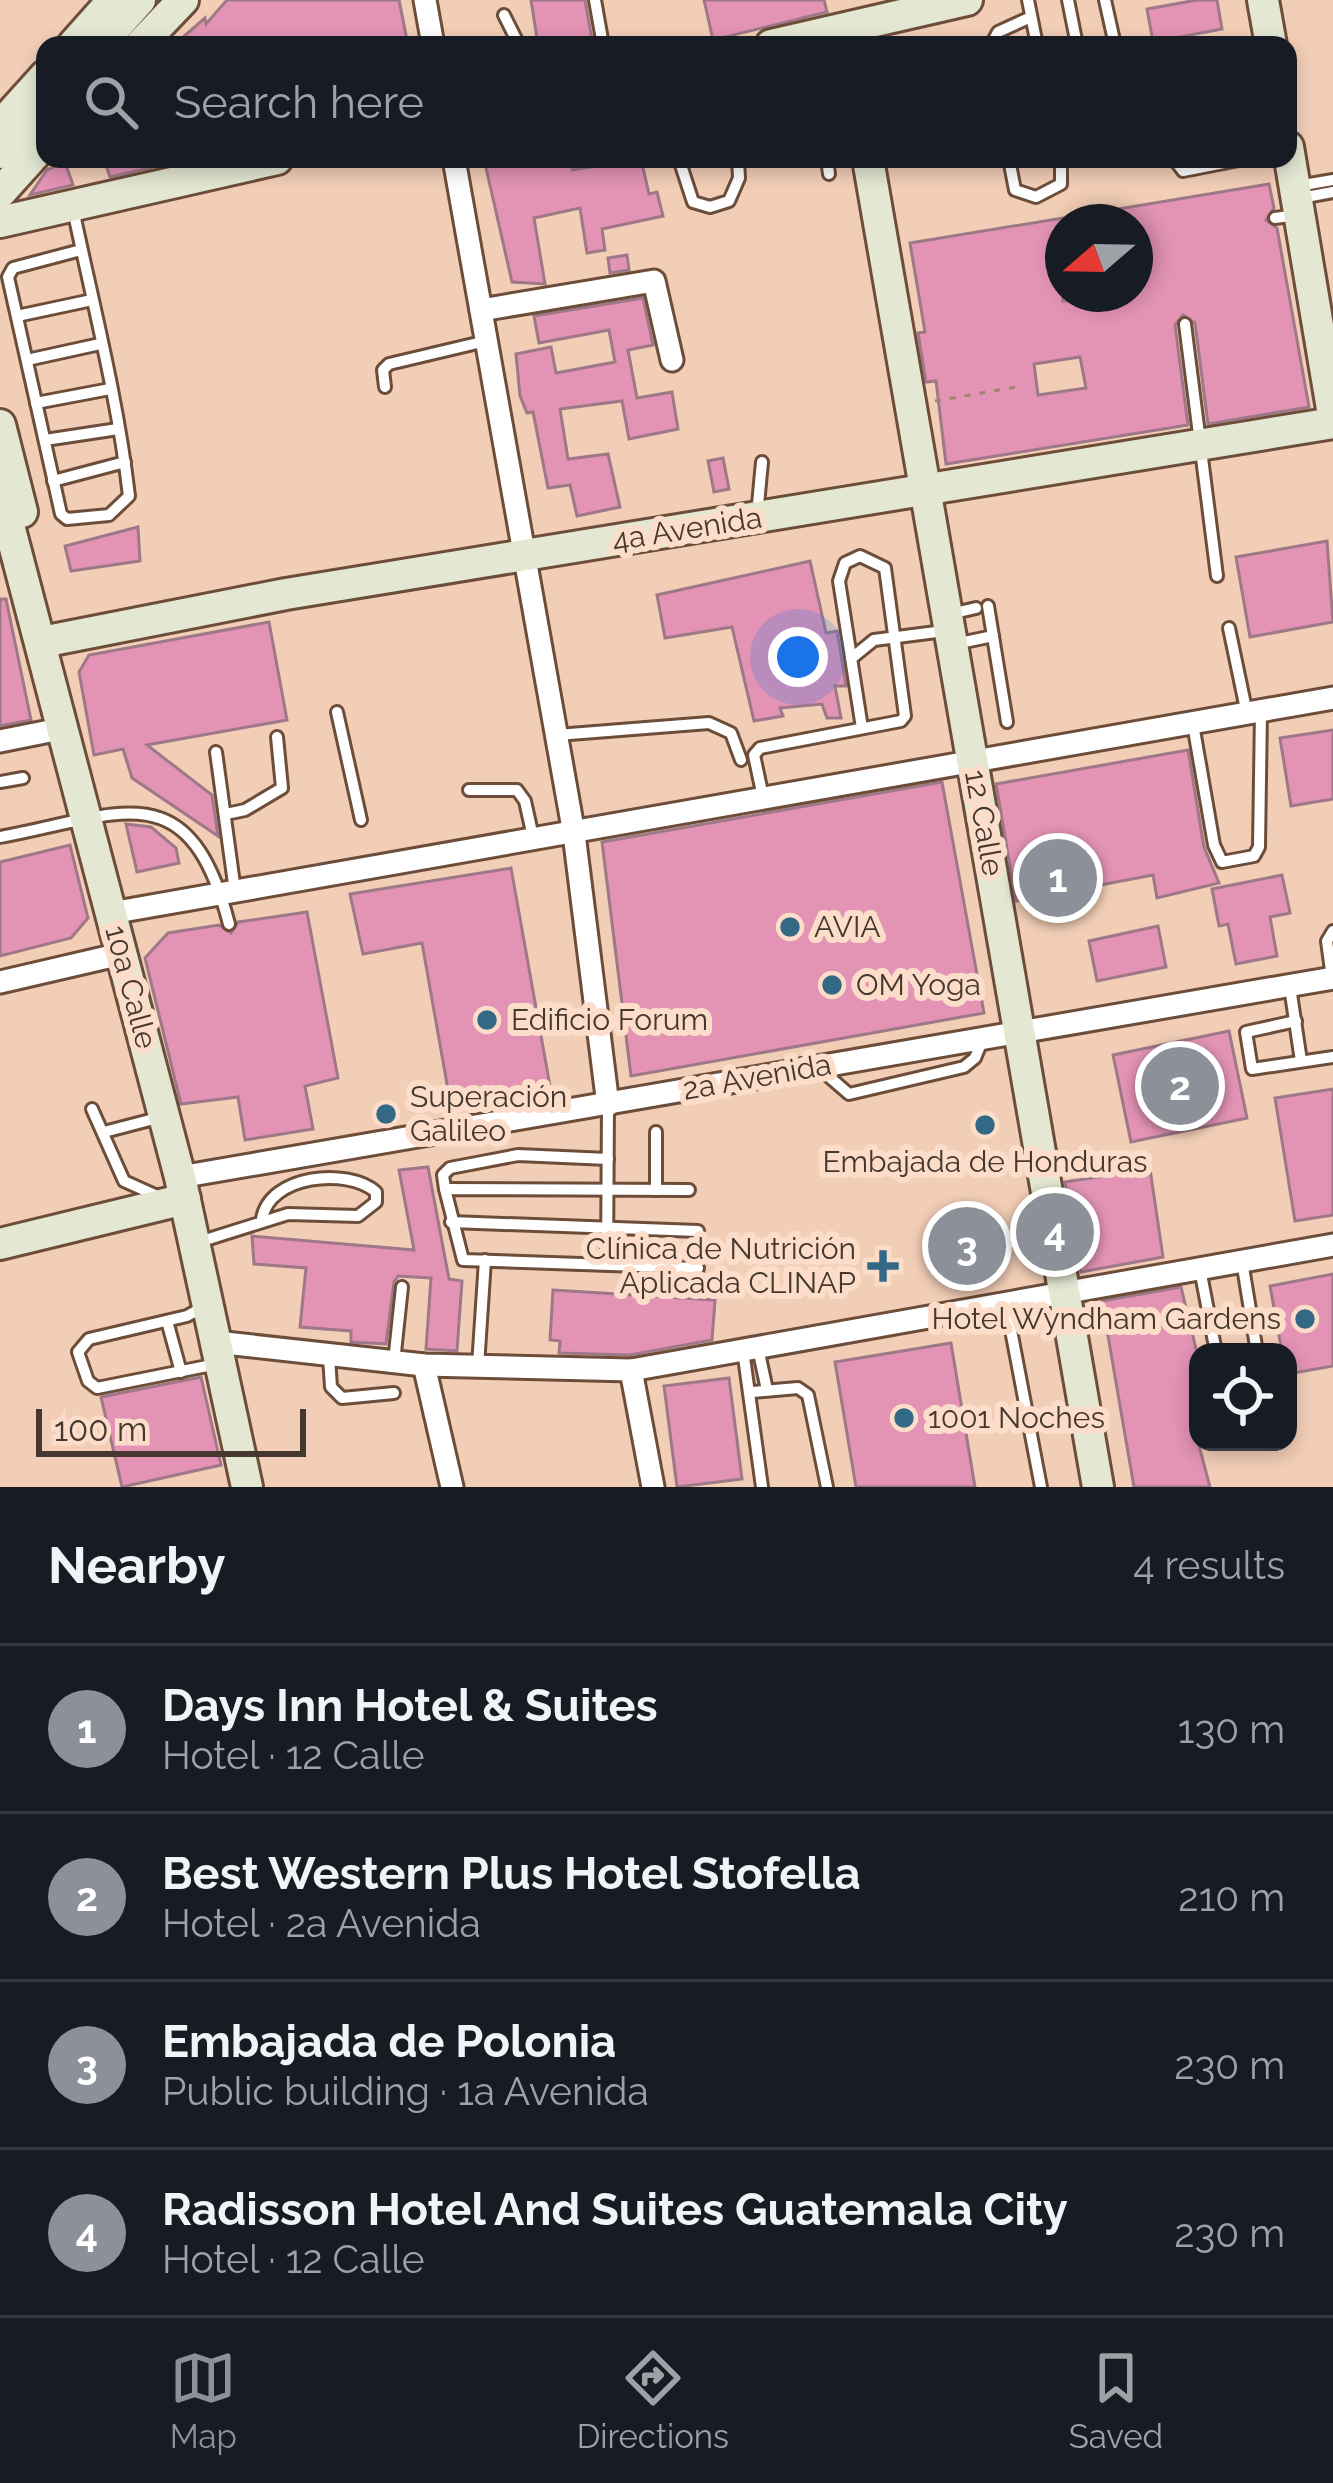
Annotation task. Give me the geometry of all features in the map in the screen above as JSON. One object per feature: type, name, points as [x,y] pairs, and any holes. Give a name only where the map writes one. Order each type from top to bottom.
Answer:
[{"type":"main road","points":[[87,29],[113,0]]},
{"type":"main road","points":[[87,29],[140,0]]},
{"type":"main road","points":[[149,36],[184,0]]},
{"type":"main road","points":[[803,36],[967,0]]},
{"type":"main road","points":[[1263,0],[1269,36]]},
{"type":"main road","points":[[0,126],[36,86]]},
{"type":"main road","points":[[2,178],[36,119]]},
{"type":"main road","points":[[2,178],[36,150]]},
{"type":"main road","points":[[0,222],[238,168]]},
{"type":"main road","name":"12 Calle","points":[[870,168],[925,492],[963,621],[973,762],[1098,1487]]},
{"type":"main road","points":[[1289,168],[1292,205],[1317,276],[1333,419]]},
{"type":"main road","name":"4a Avenida","points":[[43,642],[524,554],[925,492],[1333,419]]},
{"type":"main road","points":[[0,425],[23,518],[25,573]]},
{"type":"main road","name":"10a Calle","points":[[0,491],[122,954],[140,999],[177,1191],[195,1243],[248,1487]]},
{"type":"main road","name":"2a Avenida","points":[[2,1239],[177,1191]]},
{"type":"street","points":[[425,0],[432,36]]},
{"type":"street","points":[[456,168],[574,833],[608,1105]]},
{"type":"street","points":[[481,310],[654,281],[672,360]]},
{"type":"street","points":[[111,913],[1333,698]]},
{"type":"street","points":[[0,741],[65,728]]},
{"type":"street","points":[[0,982],[122,954]]},
{"type":"street","name":"2a Avenida","points":[[177,1191],[818,1066],[1332,978]]},
{"type":"street","points":[[219,1353],[632,1370],[1333,1245]]},
{"type":"street","points":[[424,1364],[452,1487]]},
{"type":"street","points":[[632,1370],[653,1487]]},
{"type":"lane","points":[[596,0],[602,36]]},
{"type":"lane","points":[[1028,0],[1035,36]]},
{"type":"lane","points":[[1068,0],[1075,36]]},
{"type":"lane","points":[[1105,0],[1113,36]]},
{"type":"lane","points":[[503,15],[514,36]]},
{"type":"lane","points":[[996,36],[1031,16]]},
{"type":"lane","points":[[682,168],[693,202],[710,207],[729,202],[738,168]]},
{"type":"lane","points":[[828,168],[829,174]]},
{"type":"lane","points":[[1011,168],[1015,190],[1036,197],[1061,184],[1061,168]]},
{"type":"lane","points":[[1292,205],[1333,180]]},
{"type":"lane","points":[[1292,205],[1333,192]]},
{"type":"lane","points":[[72,206],[82,250],[125,462],[129,496],[109,515],[67,519],[53,481],[8,277],[13,268],[82,250]]},
{"type":"lane","points":[[17,316],[92,300]]},
{"type":"lane","points":[[1185,324],[1217,576]]},
{"type":"lane","points":[[385,387],[383,370],[389,364],[486,341]]},
{"type":"lane","points":[[27,360],[100,344]]},
{"type":"lane","points":[[36,403],[110,389]]},
{"type":"lane","points":[[45,440],[118,429]]},
{"type":"lane","points":[[53,481],[125,462]]},
{"type":"lane","points":[[758,518],[756,482],[762,462]]},
{"type":"lane","points":[[763,800],[754,755],[760,748],[901,721],[907,710],[885,568],[873,558],[852,559],[840,570],[839,580],[862,728]]},
{"type":"lane","points":[[963,621],[993,636]]},
{"type":"lane","points":[[854,657],[869,641],[963,621],[993,636]]},
{"type":"lane","points":[[1193,724],[1217,857],[1254,856],[1259,847],[1254,712],[1229,628]]},
{"type":"lane","points":[[993,636],[1007,722]]},
{"type":"lane","points":[[337,712],[362,820]]},
{"type":"lane","points":[[556,735],[709,723],[731,733],[741,760]]},
{"type":"lane","points":[[226,814],[244,810],[282,788],[277,737]]},
{"type":"lane","points":[[216,752],[226,814],[229,924]]},
{"type":"lane","points":[[0,782],[23,778]]},
{"type":"lane","points":[[469,790],[517,790],[526,801],[533,841]]},
{"type":"lane","points":[[0,837],[142,810],[179,828],[228,895]]},
{"type":"lane","points":[[1332,978],[1327,941],[1333,931]]},
{"type":"lane","points":[[1290,986],[1301,1061]]},
{"type":"lane","points":[[1296,1021],[1250,1028],[1244,1040],[1252,1069],[1333,1057]]},
{"type":"lane","points":[[818,1066],[850,1094],[964,1066],[975,1058],[982,1037]]},
{"type":"lane","points":[[608,1105],[608,1262]]},
{"type":"lane","points":[[92,1109],[124,1181],[177,1191]]},
{"type":"lane","points":[[104,1132],[150,1120]]},
{"type":"lane","points":[[656,1132],[656,1190]]},
{"type":"lane","points":[[608,1159],[518,1155],[450,1168],[443,1175],[463,1260],[698,1268]]},
{"type":"lane","points":[[195,1243],[262,1219],[314,1213],[358,1216],[376,1202],[376,1192],[348,1178],[323,1178],[274,1197],[262,1219]]},
{"type":"lane","points":[[445,1189],[689,1190]]},
{"type":"lane","points":[[451,1222],[698,1231]]},
{"type":"lane","points":[[478,1366],[485,1260]]},
{"type":"lane","points":[[1243,1261],[1256,1343]]},
{"type":"lane","points":[[1200,1268],[1214,1343]]},
{"type":"lane","points":[[394,1362],[402,1286]]},
{"type":"lane","points":[[208,1304],[167,1321],[88,1339],[78,1352],[88,1382],[98,1388],[181,1372],[219,1353]]},
{"type":"lane","points":[[1006,1304],[1041,1487]]},
{"type":"lane","points":[[167,1321],[181,1372]]},
{"type":"lane","points":[[750,1349],[766,1390]]},
{"type":"lane","points":[[750,1349],[762,1487]]},
{"type":"lane","points":[[329,1357],[332,1387],[342,1398],[394,1393]]},
{"type":"lane","points":[[752,1392],[797,1388],[808,1395],[827,1487]]},
{"type":"path","points":[[936,401],[1016,387]]},
{"type":"building","points":[[227,0],[399,0],[406,36],[184,36],[205,18],[206,24]]},
{"type":"building","points":[[531,0],[585,0],[591,36],[537,36]]},
{"type":"building","points":[[704,0],[824,0],[827,12],[712,36]]},
{"type":"building","points":[[1217,0],[1222,29],[1152,36],[1147,9]]},
{"type":"building","points":[[67,168],[73,185],[30,195],[47,170]]},
{"type":"building","points":[[107,168],[149,168],[110,177]]},
{"type":"building","points":[[486,168],[643,168],[649,194],[657,192],[663,216],[602,229],[605,250],[587,253],[580,208],[534,218],[545,284],[512,282]]},
{"type":"building","points":[[1269,184],[1274,208],[1266,220],[1277,228],[1309,407],[1208,424],[1195,323],[1183,315],[1175,325],[1188,425],[946,464],[936,381],[926,382],[918,333],[925,332],[910,243],[1045,221],[1045,312],[1153,312],[1153,204],[1148,204]],"holes":[[[1080,357],[1086,388],[1038,395],[1034,364]]]},
{"type":"building","points":[[627,255],[629,270],[610,273],[608,258]]},
{"type":"building","points":[[643,298],[653,345],[628,350],[637,398],[672,392],[678,429],[629,439],[622,401],[560,409],[568,459],[608,454],[620,507],[577,516],[570,485],[548,488],[533,412],[527,413],[520,396],[516,354],[551,347],[556,373],[615,362],[609,330],[539,343],[534,316]]},
{"type":"building","points":[[723,458],[729,489],[714,492],[708,461]]},
{"type":"building","points":[[138,527],[140,561],[71,571],[65,546]]},
{"type":"building","points":[[1327,541],[1333,622],[1250,637],[1236,557]]},
{"type":"building","points":[[810,561],[826,633],[837,631],[846,686],[835,686],[841,718],[827,718],[822,704],[780,708],[783,716],[754,721],[732,627],[665,638],[657,595]]},
{"type":"building","points":[[0,599],[6,599],[31,720],[0,726]]},
{"type":"building","points":[[269,622],[287,720],[147,745],[212,795],[218,836],[132,778],[123,749],[94,755],[79,672],[89,655]]},
{"type":"building","points":[[1333,730],[1333,799],[1291,806],[1280,738]]},
{"type":"building","points":[[1188,750],[1204,847],[1219,883],[1157,898],[1153,875],[1016,901],[996,784]]},
{"type":"building","name":"AVIA","points":[[942,782],[984,1013],[631,1076],[602,842]]},
{"type":"building","points":[[126,824],[151,827],[176,848],[179,863],[137,872]]},
{"type":"building","points":[[70,845],[88,918],[71,938],[0,956],[0,862]]},
{"type":"building","name":"Edificio Forum","points":[[511,868],[550,1086],[450,1101],[422,943],[363,954],[350,894]]},
{"type":"building","points":[[1282,875],[1290,913],[1270,917],[1277,956],[1236,964],[1228,924],[1219,926],[1212,889]]},
{"type":"building","points":[[307,912],[338,1078],[305,1086],[313,1129],[245,1140],[238,1097],[181,1104],[145,958],[168,933],[219,925],[231,933],[238,922]]},
{"type":"building","points":[[1158,926],[1166,967],[1097,981],[1089,941]]},
{"type":"building","points":[[1229,1031],[1247,1118],[1131,1142],[1113,1055]]},
{"type":"building","points":[[1333,1089],[1333,1215],[1295,1221],[1275,1098]]},
{"type":"building","points":[[428,1167],[449,1279],[462,1281],[457,1351],[426,1349],[431,1278],[398,1276],[386,1344],[351,1342],[351,1331],[300,1327],[306,1268],[254,1264],[252,1236],[414,1250],[399,1170]]},
{"type":"building","points":[[1150,1169],[1163,1257],[1081,1272],[1065,1182]]},
{"type":"building","name":"Hotel Wyndham Gardens","points":[[1333,1274],[1333,1366],[1297,1372],[1297,1343],[1280,1343],[1270,1286]]},
{"type":"building","points":[[1181,1287],[1195,1343],[1189,1343],[1189,1451],[1200,1451],[1210,1487],[1134,1487],[1102,1301]]},
{"type":"building","points":[[553,1290],[715,1300],[712,1340],[630,1355],[559,1353],[560,1341],[550,1340]]},
{"type":"building","name":"1001 Noches","points":[[951,1343],[975,1487],[856,1487],[835,1362]]},
{"type":"building","points":[[201,1377],[221,1465],[122,1487],[101,1397]]},
{"type":"building","points":[[729,1378],[742,1479],[677,1487],[664,1386]]},
{"type":"place","name":"Days Inn Hotel & Suites","points":[[1058,878]]},
{"type":"place","name":"AVIA","points":[[790,927]]},
{"type":"place","name":"OM Yoga","points":[[832,985]]},
{"type":"place","name":"Edificio Forum","points":[[487,1020]]},
{"type":"place","name":"Best Western Plus Hotel Stofella","points":[[1180,1086]]},
{"type":"place","name":"Superación Galileo","points":[[386,1114]]},
{"type":"place","name":"Embajada de Honduras","points":[[985,1125]]},
{"type":"place","name":"Radisson Hotel And Suites Guatemala City","points":[[1055,1232]]},
{"type":"place","name":"Embajada de Polonia","points":[[967,1246]]},
{"type":"place","name":"Clínica de Nutrición Aplicada CLINAP","points":[[883,1266]]},
{"type":"place","name":"Hotel Wyndham Gardens","points":[[1305,1319]]},
{"type":"place","name":"1001 Noches","points":[[904,1418]]}]
